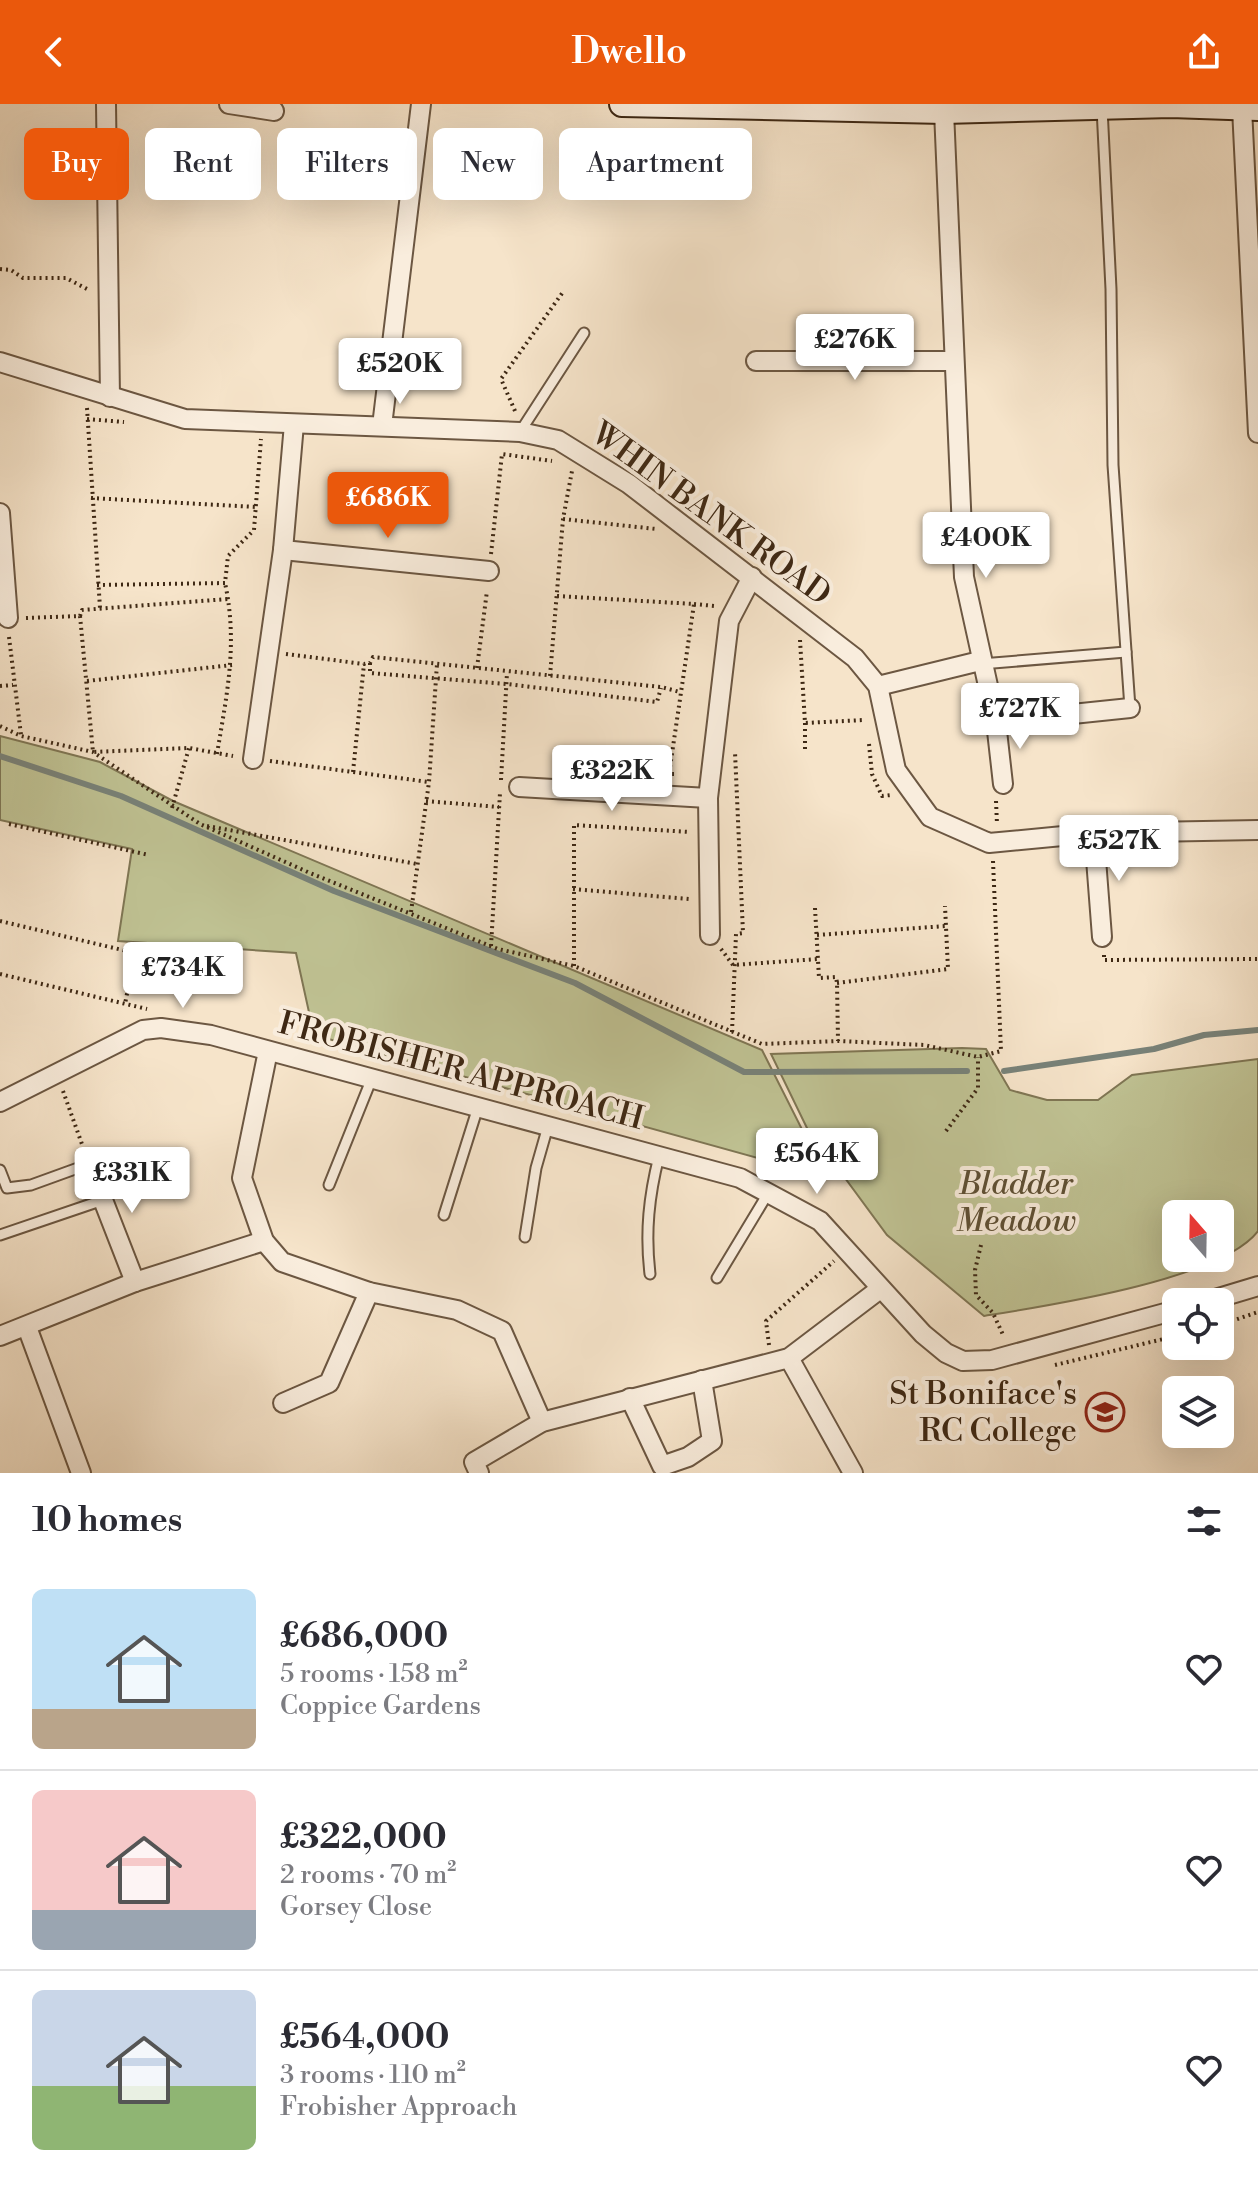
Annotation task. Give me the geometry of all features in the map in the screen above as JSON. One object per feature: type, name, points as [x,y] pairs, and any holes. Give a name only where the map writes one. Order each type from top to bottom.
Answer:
[{"type":"main road","points":[[622,104],[944,111],[1171,104],[1250,108]]},
{"type":"street","points":[[106,104],[110,397]]},
{"type":"street","points":[[229,104],[274,111]]},
{"type":"street","points":[[382,426],[421,104]]},
{"type":"street","points":[[1250,108],[1258,433]]},
{"type":"street","points":[[944,111],[964,577],[996,722],[1003,784]]},
{"type":"street","points":[[756,361],[953,361]]},
{"type":"street","name":"WHIN BANK ROAD","points":[[1,368],[185,419],[522,430],[558,440],[629,484],[855,658],[878,686],[896,770],[930,817],[994,843]]},
{"type":"street","points":[[253,759],[283,550],[294,424]]},
{"type":"street","points":[[0,513],[8,618]]},
{"type":"street","points":[[283,550],[489,571]]},
{"type":"street","points":[[710,935],[708,798],[729,621],[752,577]]},
{"type":"street","points":[[878,686],[981,662]]},
{"type":"street","points":[[996,722],[1130,708]]},
{"type":"street","points":[[519,787],[708,798]]},
{"type":"street","points":[[994,843],[1094,833],[1258,830]]},
{"type":"street","points":[[1094,833],[1102,937]]},
{"type":"street","name":"FROBISHER APPROACH","points":[[0,1102],[143,1030],[161,1028],[211,1035],[740,1178],[820,1221],[880,1289],[946,1353],[963,1361],[992,1360],[1162,1314]]},
{"type":"street","points":[[268,1051],[242,1178],[264,1241],[282,1262],[369,1292],[457,1310],[502,1331],[542,1422]]},
{"type":"street","points":[[89,1164],[135,1282]]},
{"type":"street","points":[[0,1336],[135,1282],[264,1241]]},
{"type":"street","points":[[1234,1293],[1258,1286]]},
{"type":"street","points":[[479,1473],[474,1462],[542,1422],[780,1361],[880,1289]]},
{"type":"street","points":[[283,1403],[329,1383],[369,1292]]},
{"type":"street","points":[[27,1327],[81,1473]]},
{"type":"street","points":[[780,1361],[853,1473]]},
{"type":"street","points":[[630,1398],[662,1466],[688,1457],[712,1441],[702,1380]]},
{"type":"lane","points":[[1102,106],[1111,289],[1113,465],[1130,708]]},
{"type":"lane","points":[[522,430],[584,333]]},
{"type":"lane","points":[[981,662],[1126,652]]},
{"type":"lane","points":[[329,1185],[372,1078]]},
{"type":"lane","points":[[444,1215],[478,1107]]},
{"type":"lane","points":[[525,1237],[536,1168],[548,1126]]},
{"type":"lane","points":[[650,1274],[646,1243],[648,1211],[659,1156]]},
{"type":"lane","points":[[0,1170],[7,1188],[31,1185],[89,1164]]},
{"type":"lane","points":[[717,1278],[767,1195]]},
{"type":"lane","points":[[0,1235],[103,1200]]},
{"type":"path","points":[[0,269],[11,270],[23,278],[66,278],[109,301]]},
{"type":"path","points":[[522,430],[501,379],[563,292]]},
{"type":"path","points":[[87,419],[90,498],[100,608]]},
{"type":"path","points":[[0,726],[21,736],[93,752],[189,748],[217,754],[232,665],[233,619],[225,583],[228,556],[254,530],[262,432]]},
{"type":"path","points":[[477,668],[502,454],[554,461]]},
{"type":"path","points":[[549,677],[563,519],[572,468]]},
{"type":"path","points":[[90,498],[256,507]]},
{"type":"path","points":[[563,519],[656,529]]},
{"type":"path","points":[[97,585],[225,583]]},
{"type":"path","points":[[557,596],[694,604],[669,774]]},
{"type":"path","points":[[228,599],[82,610],[80,616],[93,752],[200,824],[491,946],[574,966],[762,1044],[838,1041],[924,1045],[978,1057],[1001,1051],[993,874]]},
{"type":"path","points":[[21,736],[8,618],[80,616]]},
{"type":"path","points":[[805,749],[797,634],[810,643]]},
{"type":"path","points":[[270,652],[367,664]]},
{"type":"path","points":[[353,772],[367,664],[373,657],[661,687],[680,692]]},
{"type":"path","points":[[367,664],[370,673],[507,684],[657,702],[661,687]]},
{"type":"path","points":[[410,913],[429,782],[437,664]]},
{"type":"path","points":[[87,681],[232,665]]},
{"type":"path","points":[[491,946],[507,672]]},
{"type":"path","points":[[0,686],[13,685]]},
{"type":"path","points":[[862,711],[872,774],[882,796],[912,792]]},
{"type":"path","points":[[805,723],[864,720]]},
{"type":"path","points":[[732,1032],[735,934],[743,933],[734,746]]},
{"type":"path","points":[[172,808],[189,748]]},
{"type":"path","points":[[253,759],[429,782]]},
{"type":"path","points":[[994,843],[995,802],[1003,784]]},
{"type":"path","points":[[426,801],[499,807]]},
{"type":"path","points":[[9,824],[149,855]]},
{"type":"path","points":[[200,824],[417,864]]},
{"type":"path","points":[[574,966],[574,825],[709,833]]},
{"type":"path","points":[[573,889],[708,900]]},
{"type":"path","points":[[837,983],[948,969],[945,906]]},
{"type":"path","points":[[815,908],[819,978],[836,977],[838,1041]]},
{"type":"path","points":[[0,921],[135,953],[125,1004]]},
{"type":"path","points":[[817,935],[946,926]]},
{"type":"path","points":[[1102,937],[1104,960],[1258,959]]},
{"type":"path","points":[[733,965],[818,959]]},
{"type":"path","points":[[0,974],[157,1011]]},
{"type":"path","points":[[946,1131],[978,1088],[978,1057]]},
{"type":"path","points":[[56,1073],[89,1164]]},
{"type":"path","points":[[981,1245],[975,1270],[976,1295],[993,1313],[1013,1354]]},
{"type":"path","points":[[780,1361],[766,1321],[846,1250]]},
{"type":"path","points":[[1234,1320],[1258,1312]]},
{"type":"green space","points":[[0,736],[100,762],[173,801],[762,1050],[826,1177],[314,1035],[296,953],[118,941],[132,849],[0,820]]},
{"type":"green space","name":"Bladder Meadow","points":[[986,1049],[1010,1090],[1047,1100],[1098,1100],[1132,1075],[1258,1059],[1258,1231],[1234,1250],[1234,1200],[1162,1200],[1162,1272],[1185,1272],[1088,1298],[984,1316],[887,1235],[842,1174],[823,1161],[771,1054]]},
{"type":"waterway","points":[[0,756],[121,796],[334,891],[575,983],[744,1072],[967,1071]]},
{"type":"waterway","points":[[1004,1071],[1154,1049],[1204,1035],[1258,1030]]},
{"type":"place","name":"St Boniface's RC College","points":[[1105,1412]]}]
